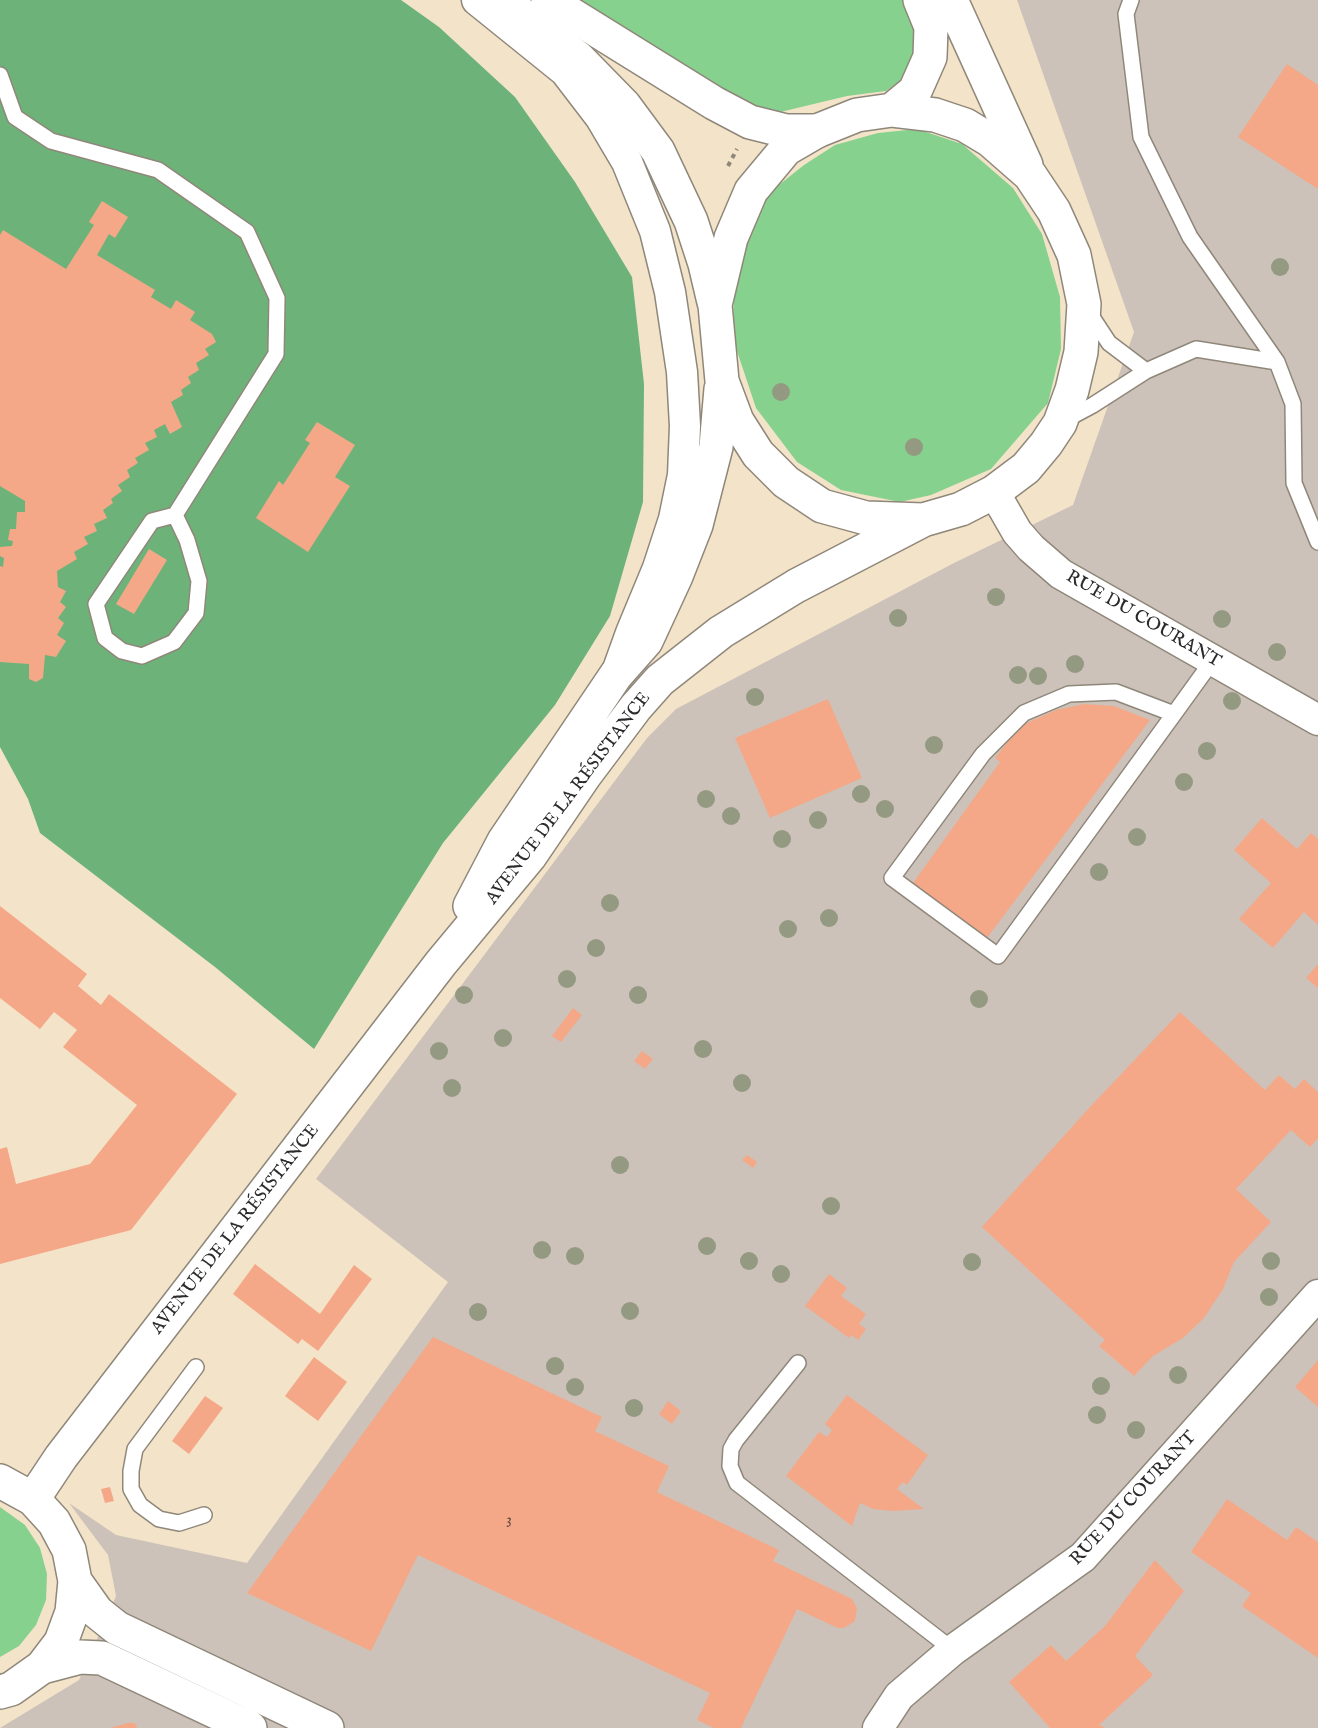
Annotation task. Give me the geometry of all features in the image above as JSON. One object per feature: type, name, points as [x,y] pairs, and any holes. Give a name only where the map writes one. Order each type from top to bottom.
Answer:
[{"type":"main road","points":[[503,0],[578,58],[624,105],[658,151],[691,221],[705,264],[715,305],[722,381],[737,421],[758,453],[786,482],[822,506],[866,518],[923,520],[961,509],[994,492],[1026,468],[1046,444],[1060,423],[1072,390],[1081,352],[1084,304],[1074,255],[1054,211],[1030,174],[951,0]]},
{"type":"main road","points":[[548,0],[714,103],[750,122],[786,131],[818,131]]},
{"type":"main road","points":[[892,110],[915,91],[930,57],[931,27],[920,0]]},
{"type":"main road","points":[[715,305],[731,238],[751,191],[786,149],[818,131],[857,115],[892,110],[935,115],[965,125],[990,140],[1030,174]]},
{"type":"main road","name":"AVENUE DE LA RÉSISTANCE","points":[[441,963],[504,841],[616,675],[646,641],[676,576],[696,525],[716,447],[722,381]]},
{"type":"main road","name":"AVENUE DE LA RÉSISTANCE","points":[[33,1499],[61,1457],[441,963],[530,856],[585,775],[636,707],[660,680],[721,632],[796,586],[923,520]]},
{"type":"main road","points":[[0,1480],[33,1499],[54,1522],[69,1550],[75,1581],[72,1612],[61,1642],[42,1667],[11,1689],[0,1692]]},
{"type":"main road","points":[[75,1581],[97,1612],[117,1628],[327,1728]]},
{"type":"main road","points":[[42,1667],[80,1657],[102,1658],[250,1728]]},
{"type":"street","name":"AVENUE DE LA RÉSISTANCE","points":[[477,0],[565,71],[600,118],[627,162],[655,231],[670,291],[682,372],[683,475],[674,519],[658,568],[616,675]]},
{"type":"street","name":"RUE DU COURANT","points":[[994,492],[1017,532],[1031,548],[1061,574],[1318,720]]},
{"type":"street","name":"RUE DU COURANT","points":[[878,1728],[899,1696],[953,1650],[1083,1557],[1124,1514],[1318,1295]]},
{"type":"lane","points":[[1131,0],[1126,14],[1141,137],[1190,237],[1277,362],[1293,404],[1294,483],[1318,542]]},
{"type":"lane","points":[[0,75],[15,117],[51,141],[158,170],[247,232],[277,298],[276,354],[175,515],[152,521],[96,604],[105,638],[122,651],[142,656],[174,642],[196,613],[199,580],[175,515]]},
{"type":"lane","points":[[1084,304],[1109,343],[1146,371]]},
{"type":"lane","points":[[1060,423],[1146,371],[1196,349],[1277,362]]},
{"type":"lane","points":[[1174,714],[1116,692],[1069,694],[1024,713],[983,754],[892,878],[998,956],[1174,714],[1213,660]]},
{"type":"lane","points":[[798,1363],[730,1449],[730,1466],[737,1483],[953,1650]]},
{"type":"lane","points":[[196,1367],[135,1449],[131,1471],[131,1490],[140,1505],[159,1519],[179,1523],[204,1515]]},
{"type":"shaded area","points":[[1017,0],[1318,0],[1318,1728],[0,1728],[79,1680],[116,1596],[108,1555],[69,1503],[116,1535],[247,1563],[448,1282],[316,1179],[647,738],[676,709],[954,563],[1073,505],[1134,332]]},
{"type":"green space","points":[[0,0],[401,0],[439,27],[515,97],[575,182],[632,277],[644,384],[643,502],[610,616],[555,705],[443,843],[314,1049],[215,967],[40,833],[28,799],[0,747]]},
{"type":"green space","points":[[571,0],[911,0],[921,36],[908,75],[886,91],[847,96],[772,114],[700,78]]},
{"type":"green space","points":[[917,129],[962,144],[1013,188],[1042,234],[1060,297],[1061,349],[1048,403],[991,469],[931,495],[900,502],[841,490],[797,462],[756,408],[732,336],[735,280],[748,235],[770,192],[804,165],[835,145],[878,133]]},
{"type":"green space","points":[[0,1507],[25,1525],[40,1548],[47,1574],[46,1600],[36,1625],[19,1646],[0,1657]]},
{"type":"building","points":[[1287,64],[1318,85],[1318,189],[1238,137]]},
{"type":"building","points":[[102,201],[128,217],[115,238],[109,234],[97,255],[155,290],[151,297],[171,309],[176,300],[195,312],[190,320],[212,334],[216,342],[205,349],[209,355],[196,363],[199,370],[188,377],[191,383],[181,390],[183,395],[171,402],[182,427],[170,434],[165,424],[154,430],[157,437],[145,443],[149,450],[135,458],[138,463],[127,470],[130,477],[118,485],[122,491],[111,499],[113,503],[103,510],[107,518],[94,524],[97,531],[84,537],[88,544],[74,552],[77,559],[57,571],[58,587],[66,591],[60,602],[66,607],[58,618],[64,623],[57,635],[66,641],[56,657],[45,655],[43,678],[36,682],[29,679],[29,664],[0,662],[0,566],[3,567],[4,558],[0,556],[0,547],[12,546],[13,541],[8,540],[10,529],[16,529],[17,512],[25,512],[25,501],[0,486],[0,235],[3,230],[66,269],[94,225],[89,222]]},
{"type":"building","points":[[317,422],[355,445],[335,477],[350,486],[308,552],[256,518],[279,481],[283,485],[310,443],[305,440]]},
{"type":"building","points":[[149,549],[167,560],[134,614],[116,604]]},
{"type":"building","points":[[828,699],[862,778],[770,818],[735,738]]},
{"type":"building","points":[[1084,704],[1114,706],[1150,720],[987,938],[913,883],[1000,762],[995,758],[1020,726],[1056,710]]},
{"type":"building","points":[[1262,818],[1297,849],[1311,833],[1318,839],[1318,925],[1304,912],[1273,948],[1239,919],[1271,883],[1234,850]]},
{"type":"building","points":[[0,906],[87,974],[78,986],[101,1005],[109,994],[237,1094],[131,1230],[0,1264],[0,1149],[7,1147],[16,1184],[90,1164],[137,1105],[63,1047],[77,1030],[54,1012],[40,1029],[0,998]]},
{"type":"building","points":[[1318,964],[1318,988],[1306,978]]},
{"type":"building","points":[[573,1008],[582,1015],[561,1042],[552,1036]]},
{"type":"building","points":[[1180,1012],[1265,1090],[1279,1075],[1295,1089],[1304,1079],[1318,1092],[1318,1138],[1310,1147],[1291,1130],[1236,1189],[1271,1222],[1234,1262],[1223,1289],[1204,1318],[1183,1338],[1153,1356],[1134,1376],[1099,1346],[1105,1340],[982,1227],[1089,1108]]},
{"type":"building","points":[[642,1051],[653,1059],[645,1069],[634,1061]]},
{"type":"building","points":[[747,1155],[757,1162],[753,1168],[742,1160]]},
{"type":"building","points":[[255,1264],[320,1314],[354,1265],[372,1279],[318,1351],[302,1339],[298,1344],[233,1294]]},
{"type":"building","points":[[829,1274],[847,1288],[841,1296],[866,1314],[859,1324],[866,1329],[858,1340],[851,1335],[849,1338],[805,1306]]},
{"type":"building","points":[[433,1337],[602,1417],[595,1431],[669,1466],[657,1492],[779,1550],[773,1561],[852,1599],[857,1608],[855,1621],[844,1628],[838,1628],[797,1609],[741,1728],[714,1728],[697,1720],[710,1693],[418,1555],[371,1651],[247,1593]]},
{"type":"building","points":[[314,1357],[347,1382],[318,1421],[285,1396]]},
{"type":"building","points":[[1318,1360],[1318,1407],[1295,1387]]},
{"type":"building","points":[[847,1395],[928,1455],[907,1485],[903,1482],[897,1489],[924,1509],[893,1511],[873,1509],[860,1503],[852,1526],[786,1476],[819,1432],[827,1437],[832,1430],[825,1424]]},
{"type":"building","points":[[205,1396],[223,1408],[189,1454],[172,1441]]},
{"type":"building","points":[[668,1401],[681,1411],[672,1424],[659,1414]]},
{"type":"building","points":[[110,1487],[114,1501],[105,1503],[101,1489]]},
{"type":"building","points":[[1227,1499],[1287,1540],[1296,1527],[1318,1542],[1318,1658],[1242,1606],[1251,1593],[1191,1552]]},
{"type":"building","points":[[1155,1560],[1184,1591],[1135,1656],[1153,1675],[1099,1725],[1106,1728],[1050,1728],[1009,1682],[1051,1645],[1066,1661],[1105,1626]]},
{"type":"building","points":[[135,1723],[137,1728],[110,1728]]}]
